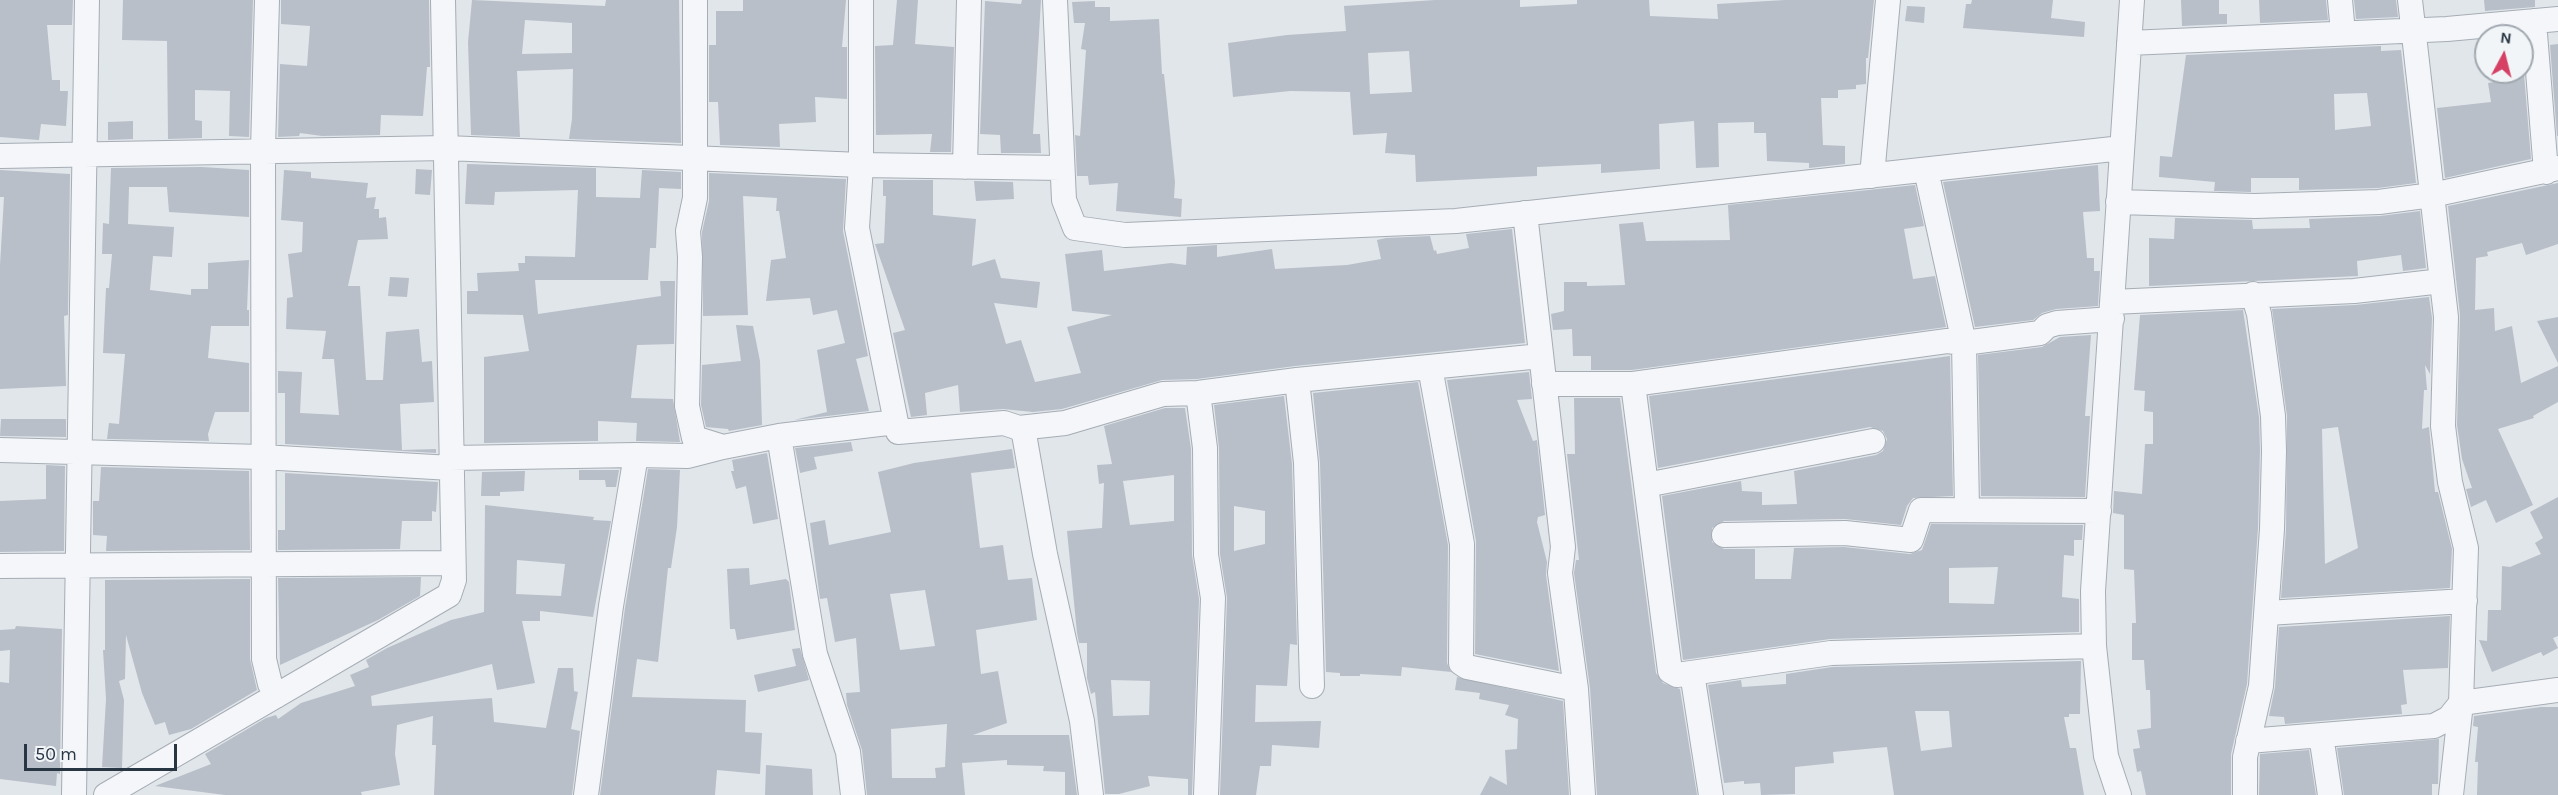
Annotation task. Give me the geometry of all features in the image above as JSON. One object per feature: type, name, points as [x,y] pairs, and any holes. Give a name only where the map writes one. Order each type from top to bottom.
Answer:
[{"type":"street","points":[[74,795],[87,0]]},
{"type":"street","points":[[267,0],[263,150],[264,659],[270,684],[276,696]]},
{"type":"street","points":[[106,795],[449,595],[454,580],[442,0]]},
{"type":"street","points":[[695,0],[694,198],[688,231],[690,257],[687,405],[694,438],[723,447]]},
{"type":"street","points":[[861,0],[861,165],[857,228],[898,432],[986,422],[1004,423],[1019,428],[1065,423],[1162,394],[1198,393],[1297,380],[1541,356]]},
{"type":"street","points":[[965,167],[969,0]]},
{"type":"street","points":[[1055,0],[1064,200],[1075,228],[1125,235],[1456,221],[2122,148]]},
{"type":"street","points":[[1872,176],[1888,0]]},
{"type":"street","points":[[2118,795],[2106,756],[2094,646],[2093,591],[2132,0]]},
{"type":"street","points":[[2340,0],[2343,33]]},
{"type":"street","points":[[2410,0],[2446,317],[2443,426],[2450,482],[2466,548],[2461,703],[2451,795]]},
{"type":"street","points":[[2118,202],[2296,206],[2379,201],[2432,195],[2552,170],[2547,15],[2412,30],[2129,43]]},
{"type":"street","points":[[0,156],[446,148],[861,165],[1061,168]]},
{"type":"street","points":[[1926,170],[1964,343],[1967,509]]},
{"type":"street","points":[[1525,213],[1563,547],[1560,573],[1576,689],[1583,795]]},
{"type":"street","points":[[1544,384],[1633,384],[1947,341],[1964,343],[2040,333],[2047,326],[2056,323],[2112,310],[2253,294],[2354,291],[2442,281]]},
{"type":"street","points":[[2245,795],[2245,758],[2261,686],[2272,529],[2273,416],[2259,314],[2253,294]]},
{"type":"street","points":[[1430,367],[1462,544],[1461,663],[1467,667],[1576,689]]},
{"type":"street","points":[[1297,380],[1306,463],[1312,686]]},
{"type":"street","points":[[1633,384],[1670,671],[1677,675],[1807,655],[2094,646]]},
{"type":"street","points":[[1198,393],[1205,448],[1206,555],[1213,598],[1206,795]]},
{"type":"street","points":[[0,450],[451,463],[636,455],[688,456],[779,436],[896,422]]},
{"type":"street","points":[[1019,428],[1024,434],[1045,554],[1082,721],[1091,795]]},
{"type":"street","points":[[779,436],[815,654],[848,752],[853,795]]},
{"type":"street","points":[[1646,485],[1873,441]]},
{"type":"street","points":[[586,795],[611,606],[636,455]]},
{"type":"street","points":[[1724,535],[1845,533],[1911,540],[1921,510],[2099,511]]},
{"type":"street","points":[[0,566],[453,563]]},
{"type":"street","points":[[2267,613],[2465,601]]},
{"type":"street","points":[[1692,673],[1711,795]]},
{"type":"street","points":[[2248,741],[2434,726],[2449,718],[2461,703],[2558,690]]},
{"type":"street","points":[[2321,735],[2330,795]]},
{"type":"building","points":[[0,0],[73,0],[72,25],[47,25],[52,80],[60,80],[60,91],[68,91],[66,126],[41,124],[39,140],[0,137]]},
{"type":"building","points":[[123,0],[253,0],[249,137],[229,136],[230,91],[195,90],[195,120],[202,121],[202,138],[168,139],[167,41],[122,40]]},
{"type":"building","points":[[281,0],[429,0],[430,67],[427,67],[423,116],[381,115],[380,135],[322,136],[300,133],[299,136],[278,137],[280,64],[307,66],[310,26],[281,24]]},
{"type":"building","points":[[472,0],[605,6],[606,0],[679,0],[681,143],[569,139],[572,119],[573,69],[517,71],[520,137],[471,135],[468,42]],"holes":[[[525,20],[572,23],[572,53],[522,54]]]},
{"type":"building","points":[[743,0],[846,0],[842,47],[847,47],[847,99],[815,97],[816,122],[779,124],[780,147],[720,145],[718,102],[709,102],[709,45],[716,45],[716,11],[743,11]]},
{"type":"building","points":[[897,0],[918,0],[915,44],[954,47],[951,152],[930,152],[932,134],[876,135],[875,46],[893,45]]},
{"type":"building","points":[[1022,0],[1041,0],[1033,134],[1040,134],[1041,153],[1001,153],[1000,135],[980,134],[985,1],[1021,4]]},
{"type":"building","points":[[1435,0],[1520,0],[1520,7],[1577,4],[1577,0],[1649,0],[1650,16],[1718,19],[1717,4],[1785,0],[1874,0],[1868,58],[1866,58],[1866,84],[1856,85],[1856,89],[1838,90],[1838,98],[1821,98],[1823,145],[1845,146],[1845,164],[1809,168],[1809,163],[1767,161],[1766,133],[1754,133],[1754,122],[1718,123],[1719,167],[1696,168],[1694,121],[1659,124],[1660,169],[1601,173],[1601,164],[1537,167],[1537,176],[1416,182],[1415,155],[1385,153],[1387,133],[1353,135],[1350,92],[1290,91],[1233,97],[1228,43],[1287,35],[1346,31],[1344,6]],"holes":[[[1409,51],[1412,92],[1370,94],[1368,53]]]},
{"type":"building","points":[[1972,0],[2053,0],[2051,18],[2085,22],[2084,37],[1963,28],[1966,4],[1971,4]]},
{"type":"building","points":[[2181,0],[2219,0],[2219,14],[2227,14],[2227,24],[2182,26]]},
{"type":"building","points":[[2259,0],[2326,0],[2328,20],[2260,23]]},
{"type":"building","points":[[2354,0],[2396,0],[2398,17],[2356,19]]},
{"type":"building","points":[[2484,0],[2535,0],[2535,7],[2485,11]]},
{"type":"building","points":[[1095,1],[1095,7],[1110,7],[1110,21],[1159,19],[1162,74],[1164,74],[1175,182],[1174,198],[1182,199],[1181,217],[1116,211],[1118,183],[1089,185],[1088,176],[1077,176],[1075,135],[1080,136],[1086,50],[1081,49],[1085,23],[1074,23],[1072,2]]},
{"type":"building","points":[[1907,6],[1925,7],[1924,23],[1905,21]]},
{"type":"building","points":[[2558,44],[2558,136],[2557,136],[2550,45]]},
{"type":"building","points":[[2381,46],[2381,51],[2401,50],[2416,183],[2378,188],[2299,190],[2299,178],[2251,178],[2251,192],[2214,191],[2215,182],[2159,177],[2160,156],[2172,157],[2186,55]],"holes":[[[2367,93],[2371,126],[2335,130],[2334,94]]]},
{"type":"building","points":[[2488,84],[2525,84],[2531,159],[2445,178],[2437,108],[2491,102]]},
{"type":"building","points":[[133,121],[133,139],[108,140],[108,122]]},
{"type":"building","points":[[467,164],[596,168],[596,197],[640,198],[642,170],[681,172],[681,189],[659,188],[656,248],[650,248],[648,280],[535,280],[538,314],[661,296],[660,281],[675,281],[674,344],[637,345],[631,398],[673,399],[680,442],[636,441],[637,423],[598,421],[598,441],[484,443],[484,357],[529,351],[523,315],[467,314],[467,291],[478,291],[477,273],[519,271],[518,263],[525,263],[525,256],[575,257],[578,190],[495,192],[494,205],[465,204]]},
{"type":"building","points":[[2098,165],[2100,211],[2083,212],[2087,258],[2094,258],[2094,271],[2100,271],[2098,306],[2056,309],[2042,313],[2033,320],[1975,327],[1943,182]]},
{"type":"building","points":[[202,167],[249,170],[249,217],[169,212],[167,187],[129,187],[128,224],[174,227],[172,257],[153,256],[150,290],[191,295],[191,289],[208,289],[208,263],[249,260],[247,310],[249,310],[249,326],[211,326],[208,358],[249,363],[249,412],[215,412],[208,434],[209,441],[107,439],[109,423],[119,424],[125,354],[103,353],[106,288],[109,288],[112,254],[102,254],[103,223],[109,224],[111,168]]},
{"type":"building","points":[[416,169],[432,170],[430,195],[415,194]]},
{"type":"building","points":[[0,170],[70,174],[68,315],[64,316],[66,386],[0,389],[0,265],[4,197],[0,197]]},
{"type":"building","points":[[284,170],[311,172],[311,178],[368,183],[366,198],[376,197],[374,209],[379,209],[379,218],[386,217],[388,239],[358,240],[348,286],[360,286],[366,380],[383,380],[386,332],[419,329],[422,362],[432,361],[434,402],[400,404],[402,450],[436,449],[436,453],[285,444],[285,393],[278,393],[278,371],[302,372],[300,413],[339,415],[334,359],[322,359],[326,331],[286,329],[287,298],[293,297],[288,254],[302,252],[303,222],[281,220]]},
{"type":"building","points":[[709,173],[846,179],[843,231],[868,356],[856,359],[869,411],[794,420],[827,412],[817,350],[845,343],[837,310],[813,315],[810,298],[766,301],[771,260],[786,258],[779,211],[776,211],[777,198],[743,196],[748,315],[703,316],[702,232],[709,201]]},
{"type":"building","points":[[883,180],[933,180],[933,215],[976,219],[972,266],[995,259],[1001,278],[1040,282],[1037,308],[994,303],[1006,344],[1021,340],[1035,382],[1081,373],[1067,327],[1112,315],[1072,311],[1065,254],[1102,250],[1104,271],[1171,263],[1186,265],[1187,247],[1217,245],[1217,257],[1272,249],[1275,269],[1347,265],[1381,259],[1377,240],[1386,238],[1430,236],[1437,254],[1469,248],[1466,234],[1512,229],[1525,343],[1295,366],[1197,379],[1162,380],[1062,409],[1033,412],[1003,409],[960,412],[958,385],[925,393],[927,415],[911,417],[893,333],[905,330],[875,244],[884,243],[886,196],[883,196]]},
{"type":"building","points":[[974,181],[1013,182],[1014,199],[976,201]]},
{"type":"building","points":[[2558,183],[2558,244],[2526,255],[2522,243],[2487,252],[2488,256],[2476,258],[2475,310],[2494,308],[2495,331],[2512,326],[2521,383],[2558,366],[2558,402],[2533,416],[2534,418],[2498,429],[2533,505],[2496,523],[2486,500],[2471,507],[2466,489],[2472,488],[2462,459],[2457,425],[2460,315],[2448,206]]},
{"type":"building","points":[[1915,185],[1924,226],[1904,229],[1913,279],[1935,276],[1946,327],[1632,370],[1591,370],[1591,356],[1573,356],[1572,329],[1553,330],[1551,314],[1564,311],[1564,282],[1587,282],[1587,286],[1625,285],[1619,224],[1643,222],[1646,241],[1730,240],[1728,205]]},
{"type":"building","points":[[2420,211],[2426,268],[2403,271],[2401,255],[2357,261],[2358,276],[2149,286],[2149,238],[2174,239],[2175,218],[2252,220],[2253,229],[2310,228],[2309,219],[2380,216]]},
{"type":"building","points":[[390,277],[409,278],[407,297],[388,296]]},
{"type":"building","points":[[2429,297],[2432,318],[2430,374],[2425,365],[2427,390],[2424,390],[2422,429],[2429,427],[2435,492],[2438,492],[2452,549],[2450,588],[2281,598],[2286,530],[2287,416],[2272,309],[2355,305]],"holes":[[[2338,427],[2358,548],[2325,564],[2322,429]]]},
{"type":"building","points":[[2243,310],[2259,417],[2260,451],[2258,528],[2247,684],[2231,754],[2231,795],[2146,795],[2141,771],[2137,772],[2133,749],[2140,748],[2137,730],[2151,728],[2150,690],[2146,690],[2144,660],[2132,660],[2132,623],[2136,623],[2134,570],[2124,569],[2124,515],[2113,513],[2114,491],[2142,494],[2145,444],[2153,444],[2153,412],[2144,411],[2145,391],[2134,390],[2140,315]]},
{"type":"building","points":[[2558,317],[2558,363],[2537,321]]},
{"type":"building","points":[[736,325],[753,326],[760,361],[762,425],[729,431],[706,427],[701,405],[702,365],[741,361]]},
{"type":"building","points":[[2091,335],[2085,416],[2090,416],[2085,497],[1981,496],[1978,355],[2042,347],[2060,337]]},
{"type":"building","points":[[1950,356],[1953,496],[1913,498],[1907,506],[1901,525],[1845,519],[1724,521],[1712,528],[1712,542],[1724,549],[1755,549],[1755,579],[1791,579],[1794,548],[1844,547],[1910,554],[1922,550],[1931,524],[2083,525],[2082,540],[2074,540],[2074,556],[2064,555],[2062,597],[2079,599],[2079,632],[1830,639],[1683,660],[1662,496],[1741,481],[1742,491],[1762,492],[1762,505],[1797,504],[1794,471],[1876,455],[1883,451],[1887,439],[1883,431],[1870,427],[1658,468],[1649,396]],"holes":[[[1998,567],[1994,604],[1949,603],[1949,568]]]},
{"type":"building","points":[[1529,372],[1532,399],[1517,400],[1533,441],[1537,440],[1545,515],[1538,517],[1537,522],[1547,562],[1546,575],[1559,671],[1475,654],[1476,541],[1447,380]]},
{"type":"building","points":[[1418,382],[1448,545],[1447,663],[1451,672],[1402,667],[1401,676],[1360,674],[1360,676],[1340,676],[1340,673],[1326,672],[1320,463],[1313,393]]},
{"type":"building","points":[[1284,396],[1292,464],[1297,645],[1290,644],[1287,686],[1256,685],[1255,722],[1321,721],[1319,748],[1272,745],[1271,766],[1260,766],[1256,795],[1220,795],[1227,598],[1220,554],[1219,448],[1214,405]],"holes":[[[1234,506],[1265,511],[1265,544],[1234,551]]]},
{"type":"building","points":[[1574,398],[1620,398],[1656,673],[1663,683],[1680,689],[1697,795],[1597,795],[1590,688],[1574,573],[1576,560],[1579,560],[1567,454],[1575,454]]},
{"type":"building","points":[[1165,408],[1185,408],[1191,449],[1192,555],[1199,599],[1192,795],[1188,795],[1188,779],[1148,776],[1150,786],[1119,794],[1105,794],[1095,692],[1091,694],[1087,678],[1087,643],[1079,643],[1077,633],[1067,531],[1102,528],[1104,483],[1099,484],[1097,465],[1112,464],[1104,426]],"holes":[[[1174,475],[1174,521],[1130,525],[1123,481]],[[1111,680],[1150,681],[1149,715],[1113,716]]]},
{"type":"building","points":[[1,419],[66,419],[66,437],[0,436]]},
{"type":"building","points":[[851,442],[853,451],[814,457],[817,469],[800,473],[795,448]]},
{"type":"building","points":[[1012,449],[1015,468],[971,473],[980,548],[1003,545],[1008,580],[1032,578],[1037,620],[976,630],[981,674],[998,671],[1007,723],[973,735],[1069,735],[1077,795],[1065,795],[1065,772],[1043,771],[1044,766],[1007,765],[1007,760],[962,763],[965,795],[867,795],[862,750],[847,705],[846,693],[860,692],[856,638],[835,642],[827,598],[820,599],[810,523],[825,520],[829,545],[891,532],[878,472],[914,463]],"holes":[[[925,590],[935,646],[900,650],[890,594]],[[947,724],[945,767],[935,768],[936,778],[892,778],[891,729]]]},
{"type":"building","points":[[767,453],[778,519],[753,524],[746,486],[736,489],[731,471],[734,471],[732,460]]},
{"type":"building","points":[[46,465],[65,466],[64,551],[0,552],[0,501],[46,499]]},
{"type":"building","points":[[101,467],[249,471],[250,550],[106,551],[107,536],[93,535],[93,501],[99,501]]},
{"type":"building","points":[[648,469],[680,470],[677,527],[671,568],[668,568],[658,662],[637,659],[632,697],[746,700],[745,732],[762,733],[760,774],[717,770],[715,795],[600,795],[625,608]]},
{"type":"building","points":[[579,470],[619,470],[616,487],[606,487],[605,480],[579,480]]},
{"type":"building","points":[[525,471],[524,491],[500,492],[500,496],[481,496],[482,472]]},
{"type":"building","points":[[285,473],[438,482],[436,512],[432,511],[432,521],[402,521],[400,549],[278,550],[278,530],[285,530]]},
{"type":"building","points":[[2558,497],[2558,636],[2553,638],[2558,648],[2543,656],[2541,652],[2492,672],[2479,640],[2487,641],[2488,610],[2501,610],[2502,566],[2510,567],[2541,554],[2535,543],[2543,538],[2530,512]]},
{"type":"building","points":[[485,505],[594,517],[593,520],[611,521],[593,617],[540,611],[540,621],[522,621],[535,683],[497,690],[492,664],[371,696],[372,706],[492,698],[494,722],[546,728],[558,668],[573,668],[574,691],[578,692],[571,729],[580,731],[572,795],[434,795],[436,745],[432,745],[433,716],[397,725],[395,754],[400,785],[361,792],[362,795],[225,795],[155,786],[211,764],[205,754],[266,718],[276,715],[278,719],[301,703],[355,686],[350,675],[369,667],[366,660],[387,648],[451,620],[484,612]],"holes":[[[517,560],[565,564],[561,596],[516,594]]]},
{"type":"building","points":[[749,568],[750,585],[786,579],[789,582],[795,630],[737,640],[735,629],[730,629],[727,569]]},
{"type":"building","points":[[421,577],[420,596],[378,620],[280,665],[278,578]]},
{"type":"building","points":[[250,579],[250,659],[257,690],[191,729],[169,735],[165,722],[155,725],[142,693],[126,635],[125,679],[119,681],[124,700],[122,768],[102,767],[106,699],[103,650],[105,650],[105,580]]},
{"type":"building","points":[[2450,616],[2448,668],[2403,670],[2407,704],[2401,705],[2402,714],[2285,724],[2284,717],[2269,716],[2275,687],[2279,627]]},
{"type":"building","points":[[16,626],[62,629],[60,774],[57,773],[56,786],[0,779],[0,682],[9,683],[10,650],[0,651],[0,630],[15,629]]},
{"type":"building","points":[[800,648],[809,680],[758,692],[754,675],[796,666],[792,649]]},
{"type":"building","points":[[2081,661],[2080,714],[2069,714],[2069,717],[2064,717],[2070,748],[2076,748],[2084,795],[1894,795],[1887,747],[1833,752],[1834,763],[1795,767],[1795,794],[1761,795],[1760,783],[1744,784],[1744,781],[1724,783],[1708,685],[1741,680],[1742,687],[1786,684],[1786,674],[1832,667]],"holes":[[[1915,711],[1949,711],[1952,747],[1921,751]]]},
{"type":"building","points":[[1457,677],[1563,701],[1569,795],[1480,795],[1490,776],[1507,785],[1505,750],[1517,749],[1518,719],[1505,715],[1509,705],[1479,699],[1480,693],[1455,690]]},
{"type":"building","points":[[2541,707],[2558,707],[2558,795],[2477,795],[2478,762],[2475,762],[2478,727],[2473,726],[2474,716]]},
{"type":"building","points":[[2439,739],[2438,784],[2432,784],[2432,795],[2344,795],[2337,748]]},
{"type":"building","points":[[2309,750],[2316,795],[2259,795],[2260,754]]},
{"type":"building","points":[[766,765],[812,769],[813,795],[765,795]]}]
